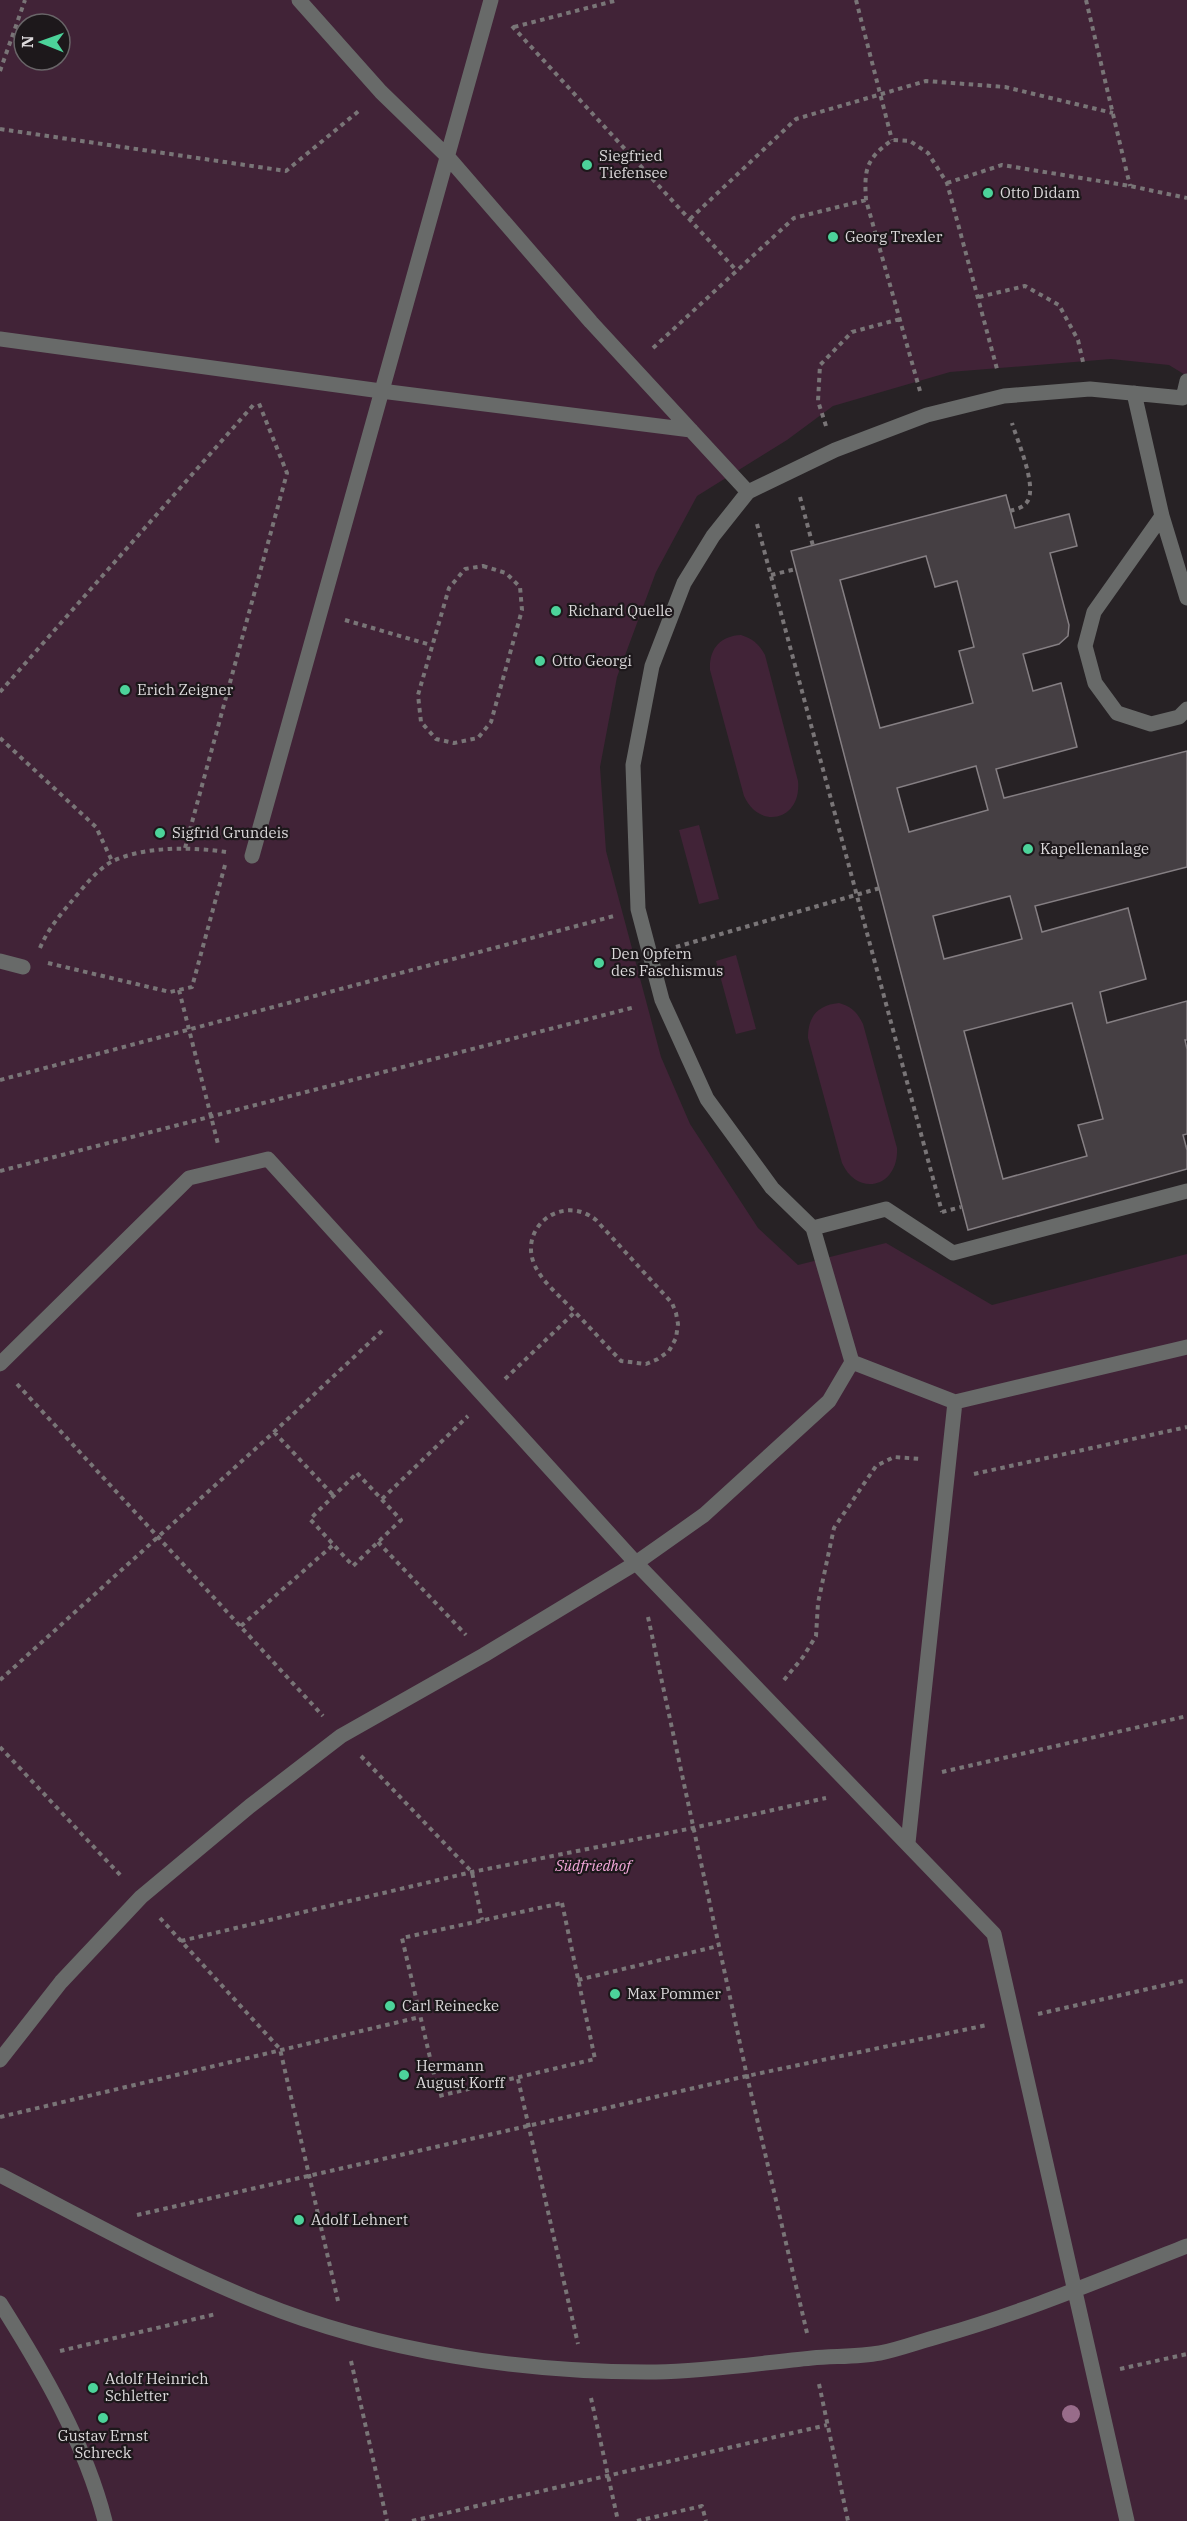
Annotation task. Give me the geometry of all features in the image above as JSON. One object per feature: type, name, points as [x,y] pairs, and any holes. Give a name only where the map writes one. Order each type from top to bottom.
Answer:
[{"type":"lane","points":[[299,0],[381,92],[447,156],[633,367],[748,492]]},
{"type":"lane","points":[[252,856],[491,0]]},
{"type":"lane","points":[[0,339],[381,391],[691,430]]},
{"type":"lane","points":[[0,2060],[61,1982],[141,1897],[250,1806],[341,1736],[484,1655],[636,1563],[704,1515],[829,1401],[852,1362],[813,1228],[772,1188],[707,1099],[662,1000],[638,909],[633,765],[652,666],[684,583],[713,536],[748,492],[834,450],[927,415],[1004,396],[1090,389],[1183,398],[1187,381]]},
{"type":"lane","points":[[1134,393],[1162,516],[1187,598]]},
{"type":"lane","points":[[1162,516],[1094,612],[1085,646],[1095,683],[1117,713],[1150,724],[1179,717],[1187,709]]},
{"type":"lane","points":[[0,962],[29,963]]},
{"type":"lane","points":[[0,1364],[189,1178],[268,1159],[636,1563],[994,1934],[1073,2292],[1127,2521]]},
{"type":"lane","points":[[813,1228],[886,1209],[953,1253],[1187,1191]]},
{"type":"lane","points":[[852,1362],[955,1402],[1187,1347]]},
{"type":"lane","points":[[908,1843],[955,1402]]},
{"type":"lane","points":[[0,2175],[166,2262],[261,2303],[345,2331],[425,2351],[461,2357],[584,2369],[656,2372],[880,2353],[973,2326],[1073,2292],[1187,2246]]},
{"type":"lane","points":[[0,2303],[34,2357],[77,2441],[105,2521]]},
{"type":"path","points":[[0,71],[25,0]]},
{"type":"path","points":[[491,0],[513,27],[736,270]]},
{"type":"path","points":[[513,27],[618,0]]},
{"type":"path","points":[[856,0],[892,140]]},
{"type":"path","points":[[1086,0],[1130,186]]},
{"type":"path","points":[[690,219],[796,119],[926,81],[1005,87],[1113,113]]},
{"type":"path","points":[[0,129],[286,171],[381,92]]},
{"type":"path","points":[[927,415],[866,200],[865,174],[874,153],[892,140],[909,141],[928,153],[947,183],[1031,488],[1029,501],[1010,511]]},
{"type":"path","points":[[947,183],[1002,165],[1130,186],[1187,198]]},
{"type":"path","points":[[633,367],[794,219],[866,200]]},
{"type":"path","points":[[979,297],[1025,286],[1059,305],[1077,340],[1090,389]]},
{"type":"path","points":[[834,450],[818,401],[820,365],[852,332],[900,319]]},
{"type":"path","points":[[185,848],[287,473],[258,400],[261,375]]},
{"type":"path","points":[[0,692],[258,400]]},
{"type":"path","points":[[793,470],[813,546]]},
{"type":"path","points":[[748,492],[953,1253]]},
{"type":"path","points":[[483,566],[506,573],[520,587],[522,610],[491,722],[478,738],[454,743],[436,739],[421,722],[418,695],[431,645],[449,588],[465,569],[483,566]]},
{"type":"path","points":[[771,575],[796,569]]},
{"type":"path","points":[[318,613],[431,645]]},
{"type":"path","points":[[0,738],[96,827],[112,861]]},
{"type":"path","points":[[185,848],[229,852],[192,987],[170,992],[29,963],[59,916],[87,883],[112,861],[137,854],[185,848]]},
{"type":"path","points":[[650,955],[880,888]]},
{"type":"path","points":[[0,1080],[638,909]]},
{"type":"path","points":[[179,990],[210,1116]]},
{"type":"path","points":[[0,1171],[662,1000]]},
{"type":"path","points":[[942,1212],[961,1207]]},
{"type":"path","points":[[562,1210],[576,1210],[596,1220],[672,1303],[678,1324],[676,1338],[669,1351],[658,1359],[646,1364],[621,1361],[575,1312],[540,1274],[534,1265],[531,1251],[533,1238],[539,1225],[549,1215],[562,1210]]},
{"type":"path","points":[[0,1680],[274,1432],[405,1309]]},
{"type":"path","points":[[382,1499],[575,1312]]},
{"type":"path","points":[[16,1382],[341,1736],[472,1872],[482,1920]]},
{"type":"path","points":[[768,1699],[803,1657],[816,1636],[818,1603],[834,1528],[876,1466],[894,1457],[918,1458],[947,1474],[1187,1427]]},
{"type":"path","points":[[274,1432],[334,1496]]},
{"type":"path","points":[[357,1473],[401,1520],[353,1566],[310,1519],[334,1496],[357,1473]]},
{"type":"path","points":[[378,1542],[484,1655]]},
{"type":"path","points":[[241,1626],[333,1545]]},
{"type":"path","points":[[646,1609],[718,1946],[813,2358],[848,2521]]},
{"type":"path","points":[[916,1778],[1187,1716]]},
{"type":"path","points":[[0,1747],[280,2049],[387,2521]]},
{"type":"path","points":[[181,1941],[472,1872],[693,1828],[856,1791]]},
{"type":"path","points":[[562,1903],[595,2059],[439,2096],[402,1938],[482,1920],[562,1903]]},
{"type":"path","points":[[578,1980],[718,1946]]},
{"type":"path","points":[[96,2224],[747,2076],[1187,1980]]},
{"type":"path","points":[[0,2117],[420,2017]]},
{"type":"path","points":[[518,2079],[527,2127],[618,2521]]},
{"type":"path","points":[[34,2357],[261,2303]]},
{"type":"path","points":[[1093,2375],[1187,2354]]},
{"type":"path","points":[[412,2521],[827,2425]]},
{"type":"path","points":[[637,2521],[702,2506],[706,2521]]},
{"type":"green space","name":"Südfriedhof","points":[[0,0],[1187,0],[1187,376],[1169,365],[1111,359],[950,372],[833,406],[787,440],[697,496],[656,572],[617,677],[600,767],[606,851],[661,1057],[690,1124],[758,1228],[798,1265],[886,1243],[992,1305],[1187,1254],[1187,2521],[0,2521]]},
{"type":"green space","points":[[741,635],[755,642],[765,655],[798,781],[794,805],[787,812],[778,816],[769,817],[760,814],[751,807],[744,796],[710,670],[711,656],[717,645],[727,638]]},
{"type":"green space","points":[[699,825],[719,899],[699,904],[679,830]]},
{"type":"green space","points":[[736,955],[756,1029],[736,1034],[716,961]]},
{"type":"green space","points":[[839,1003],[854,1010],[863,1024],[897,1148],[892,1172],[885,1179],[876,1183],[867,1184],[858,1181],[849,1174],[842,1163],[808,1038],[808,1030],[816,1013],[825,1006]]},
{"type":"building","name":"Kapellenanlage","points":[[1006,495],[1015,528],[1069,514],[1077,546],[1050,553],[1069,625],[1068,636],[1059,644],[1023,654],[1033,691],[1061,683],[1077,747],[996,769],[1004,798],[1187,751],[1187,867],[1035,906],[1042,932],[1128,908],[1146,979],[1100,992],[1107,1023],[1187,1001],[1187,1040],[1185,1040],[1187,1049],[1187,1134],[1183,1135],[1187,1150],[1187,1169],[968,1230],[791,551]],"holes":[[[926,556],[935,587],[957,581],[974,647],[959,651],[973,703],[880,728],[840,580]],[[976,766],[988,810],[909,832],[897,788]],[[1010,896],[1022,939],[944,959],[933,916]],[[1072,1003],[1103,1119],[1078,1125],[1087,1156],[1003,1179],[964,1031]]]},
{"type":"place","name":"Siegfried Tiefensee","points":[[587,165]]},
{"type":"place","name":"Otto Didam","points":[[988,193]]},
{"type":"place","name":"Georg Trexler","points":[[833,237]]},
{"type":"place","name":"Richard Quelle","points":[[556,611]]},
{"type":"place","name":"Otto Georgi","points":[[540,661]]},
{"type":"place","name":"Erich Zeigner","points":[[125,690]]},
{"type":"place","name":"Sigfrid Grundeis","points":[[160,833]]},
{"type":"place","name":"Kapellenanlage","points":[[1028,849]]},
{"type":"place","name":"Den Opfern des Faschismus","points":[[599,963]]},
{"type":"place","name":"Max Pommer","points":[[615,1994]]},
{"type":"place","name":"Carl Reinecke","points":[[390,2006]]},
{"type":"place","name":"Hermann August Korff","points":[[404,2075]]},
{"type":"place","name":"Adolf Lehnert","points":[[299,2220]]},
{"type":"place","name":"Adolf Heinrich Schletter","points":[[93,2388]]},
{"type":"place","name":"Gustav Ernst Schreck","points":[[103,2418]]}]
